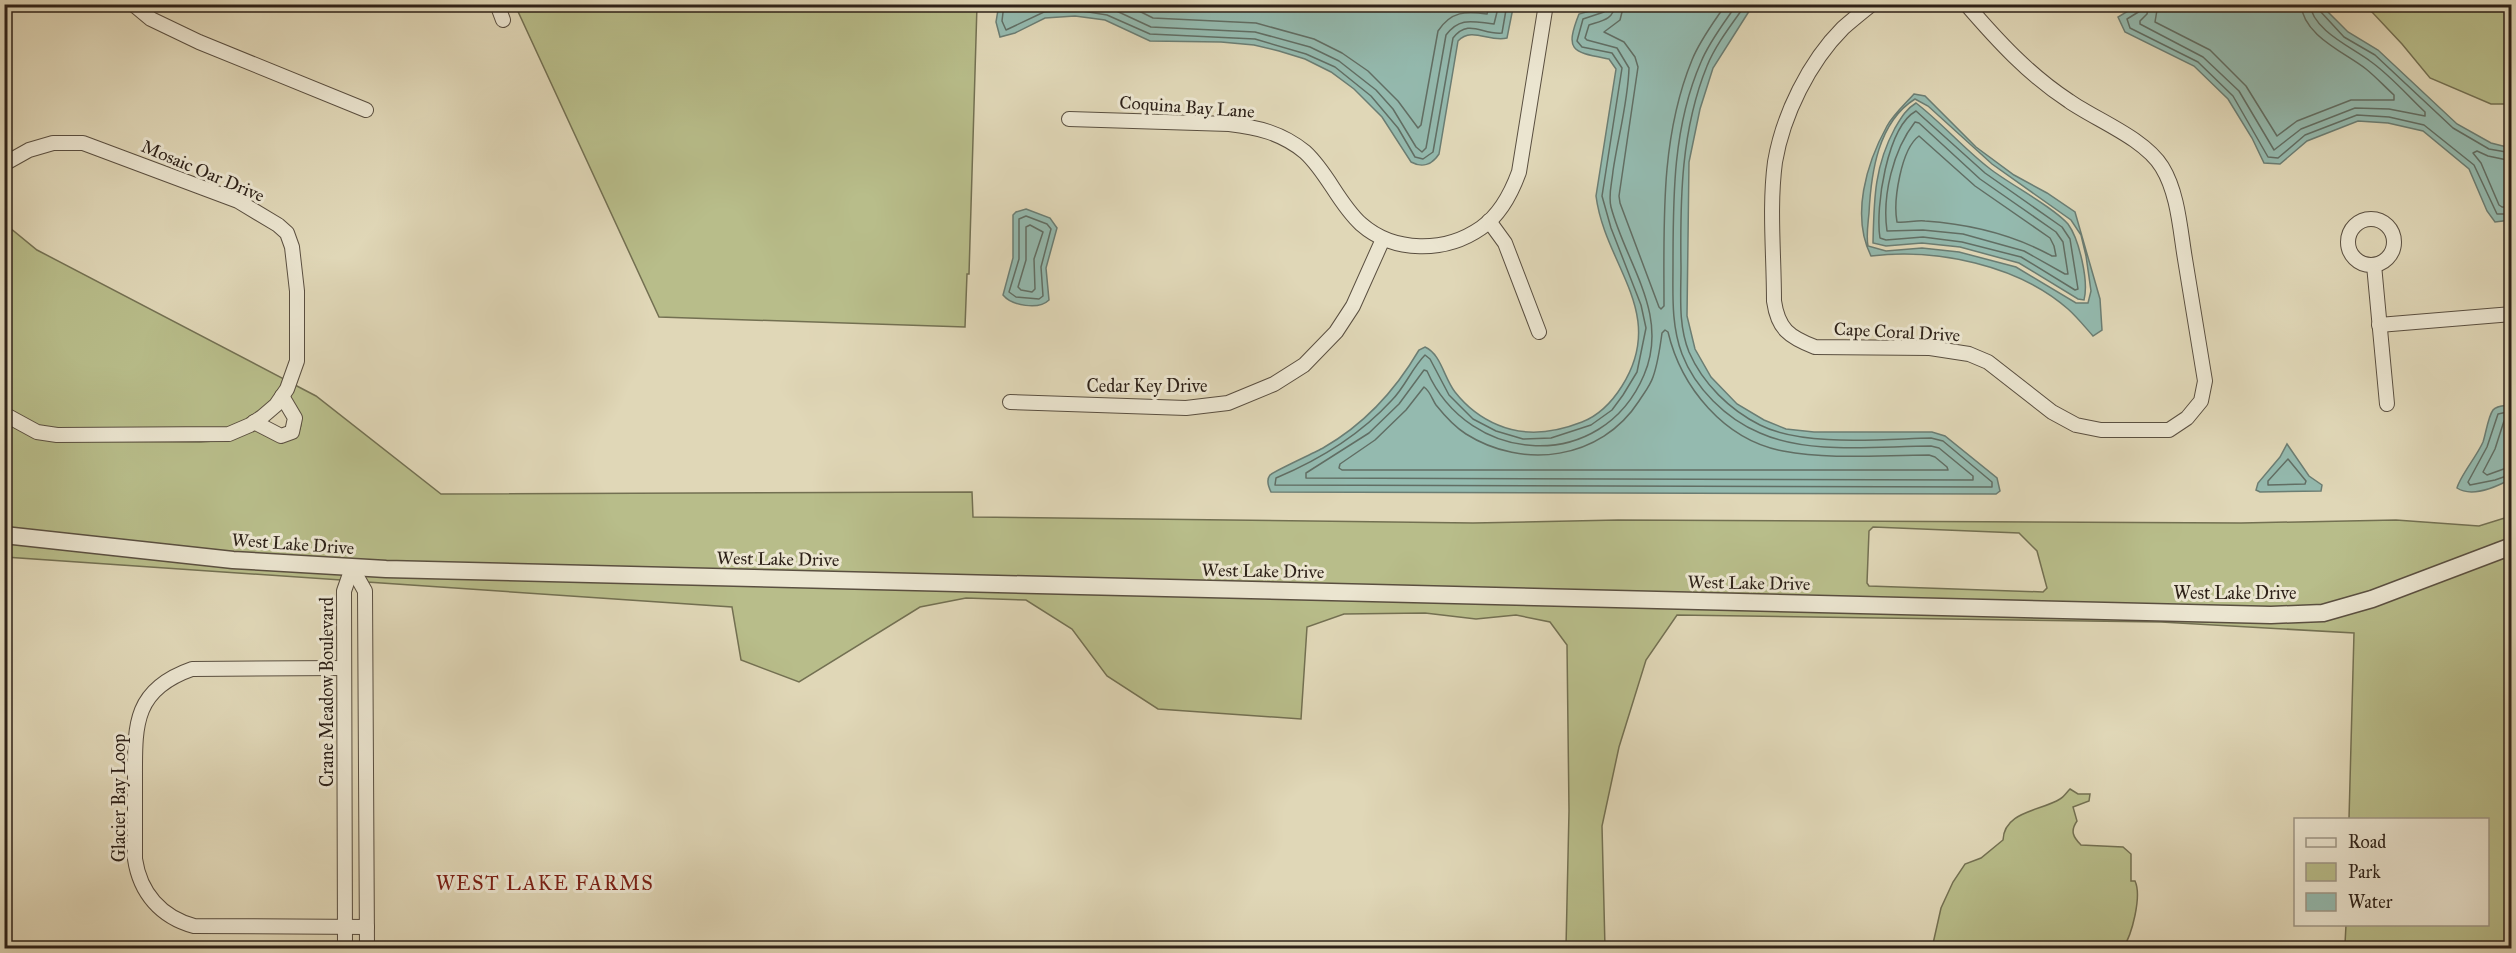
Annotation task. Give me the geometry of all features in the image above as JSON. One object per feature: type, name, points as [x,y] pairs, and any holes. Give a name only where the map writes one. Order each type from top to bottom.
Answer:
[{"type":"street","points":[[134,4],[151,19],[199,42],[366,110]]},
{"type":"street","points":[[498,4],[503,20]]},
{"type":"street","name":"Coquina Bay Lane","points":[[1068,119],[1229,124],[1278,134],[1305,152],[1326,176],[1346,209],[1363,226],[1383,239],[1410,246],[1437,246],[1459,240],[1481,228],[1511,194],[1519,172],[1546,4]]},
{"type":"street","name":"Cape Coral Drive","points":[[1872,4],[1843,29],[1820,58],[1800,91],[1784,127],[1776,162],[1773,194],[1774,300],[1777,317],[1785,330],[1798,340],[1815,347],[1930,348],[1969,354],[1988,362],[2052,411],[2076,425],[2101,430],[2169,430],[2187,418],[2201,401],[2205,381],[2178,216],[2171,188],[2161,166],[2144,147],[2068,101],[2030,71],[1995,38],[1966,4]]},
{"type":"street","name":"Mosaic Oar Drive","points":[[4,164],[29,150],[53,143],[83,143],[238,201],[287,233],[292,248],[297,291],[297,361],[282,396],[276,405],[254,422],[229,434],[57,435],[37,432],[6,418]]},
{"type":"street","points":[[1489,221],[1505,243],[1539,332]]},
{"type":"street","name":"Cedar Key Drive","points":[[1010,402],[1186,408],[1228,403],[1274,384],[1304,365],[1336,332],[1353,306],[1383,239]]},
{"type":"street","points":[[2374,265],[2387,404]]},
{"type":"street","points":[[2379,325],[2511,314]]},
{"type":"street","points":[[254,422],[281,436],[292,432],[295,418],[282,396]]},
{"type":"street","name":"West Lake Drive","points":[[4,535],[233,560],[352,568],[2271,615],[2323,613],[2372,599],[2511,546]]},
{"type":"street","name":"Crane Meadow Boulevard","points":[[345,948],[344,591],[352,568]]},
{"type":"street","name":"Crane Meadow Boulevard","points":[[352,568],[365,591],[367,948]]},
{"type":"street","name":"Glacier Bay Loop","points":[[344,668],[192,669],[160,685],[146,702],[135,728],[135,859],[137,874],[155,904],[163,912],[194,926],[367,927]]},
{"type":"green space","points":[[515,5],[977,5],[969,274],[967,274],[965,327],[659,317]]},
{"type":"green space","points":[[2361,5],[2511,5],[2511,104],[2491,104],[2430,78],[2372,12]]},
{"type":"green space","points":[[4,223],[37,250],[284,379],[280,387],[263,410],[247,421],[224,429],[57,430],[22,418],[5,405]]},
{"type":"green space","points":[[295,385],[316,396],[441,494],[972,492],[973,517],[1473,523],[1618,520],[2241,523],[2396,520],[2479,526],[2511,516],[2512,540],[2369,594],[2322,607],[2271,609],[387,564],[238,555],[5,530],[4,429],[10,425],[34,437],[57,441],[200,442],[229,440],[255,429],[296,436],[301,420],[289,396]],"holes":[[[1873,527],[2019,533],[2037,551],[2047,588],[2043,592],[1869,586],[1867,583],[1869,531]]]},
{"type":"green space","points":[[4,541],[344,573],[341,580],[5,557]]},
{"type":"green space","points":[[2511,552],[2511,948],[2231,948],[2241,945],[2345,944],[2346,926],[2489,926],[2489,818],[2349,818],[2354,633],[2161,622],[1677,615],[1646,660],[1619,747],[1602,826],[1605,948],[1566,948],[1569,811],[1567,645],[1550,622],[1516,615],[1476,619],[1425,613],[1344,614],[1307,627],[1301,719],[1158,709],[1107,676],[1072,629],[1026,600],[966,598],[920,607],[799,682],[741,660],[732,607],[367,582],[363,574],[2272,620]]},
{"type":"green space","points":[[2070,789],[2078,794],[2090,794],[2089,801],[2073,807],[2077,821],[2073,834],[2078,842],[2081,845],[2123,847],[2131,854],[2131,881],[2135,881],[2137,888],[2137,905],[2133,925],[2123,948],[1932,948],[1941,908],[1953,882],[1965,864],[1981,858],[2003,840],[2005,830],[2016,817],[2060,799]]},
{"type":"water","points":[[999,4],[1508,4],[1513,8],[1507,38],[1469,35],[1458,41],[1439,154],[1433,161],[1423,165],[1411,162],[1382,117],[1354,89],[1331,72],[1305,59],[1254,45],[1150,41],[1105,20],[1075,16],[1045,18],[1015,33],[1000,37],[996,22]]},
{"type":"water","points":[[1611,5],[1753,5],[1713,68],[1700,109],[1689,162],[1687,316],[1695,349],[1711,377],[1737,404],[1764,420],[1786,429],[1814,432],[1932,432],[1945,436],[1997,478],[2000,491],[1996,494],[1271,492],[1268,483],[1270,475],[1338,439],[1366,417],[1389,393],[1419,350],[1425,347],[1435,355],[1451,386],[1464,402],[1486,419],[1508,429],[1540,432],[1561,429],[1594,416],[1605,407],[1622,386],[1634,360],[1639,335],[1630,290],[1610,245],[1596,196],[1616,69],[1609,59],[1580,52],[1575,48],[1572,36],[1579,14]]},
{"type":"water","points":[[2149,5],[2321,5],[2348,32],[2378,50],[2457,124],[2491,143],[2511,148],[2511,220],[2495,222],[2487,211],[2469,169],[2423,131],[2388,123],[2358,121],[2307,141],[2280,164],[2264,163],[2228,99],[2194,66],[2125,32],[2118,17],[2133,8]]},
{"type":"water","points":[[1914,94],[1925,96],[1976,147],[2014,175],[2075,212],[2100,299],[2102,330],[2093,336],[2071,312],[2048,294],[2001,271],[1949,258],[1896,254],[1871,256],[1865,240],[1862,224],[1867,173],[1887,126]],"holes":[[[1915,99],[1928,106],[1992,164],[2071,220],[2081,235],[2086,256],[2091,291],[2088,303],[2076,303],[2016,267],[1959,252],[1922,248],[1886,251],[1868,246],[1867,230],[1872,182],[1885,135],[1892,121]]]},
{"type":"water","points":[[1916,103],[1989,168],[2052,210],[2068,224],[2082,260],[2085,282],[2084,300],[2078,299],[2019,263],[1960,247],[1922,243],[1886,246],[1873,243],[1875,198],[1883,156],[1899,121]]},
{"type":"water","points":[[1026,209],[1050,218],[1057,228],[1046,268],[1049,300],[1032,306],[1013,302],[1003,295],[1013,258],[1013,215]]},
{"type":"water","points":[[2511,405],[2511,479],[2492,488],[2477,491],[2463,491],[2457,488],[2483,442],[2493,410],[2499,406]]},
{"type":"water","points":[[2287,444],[2309,476],[2322,485],[2321,491],[2260,492],[2256,490],[2258,483],[2280,457]]},
{"type":"district","name":"WEST LAKE FARMS","points":[[545,883]]}]
